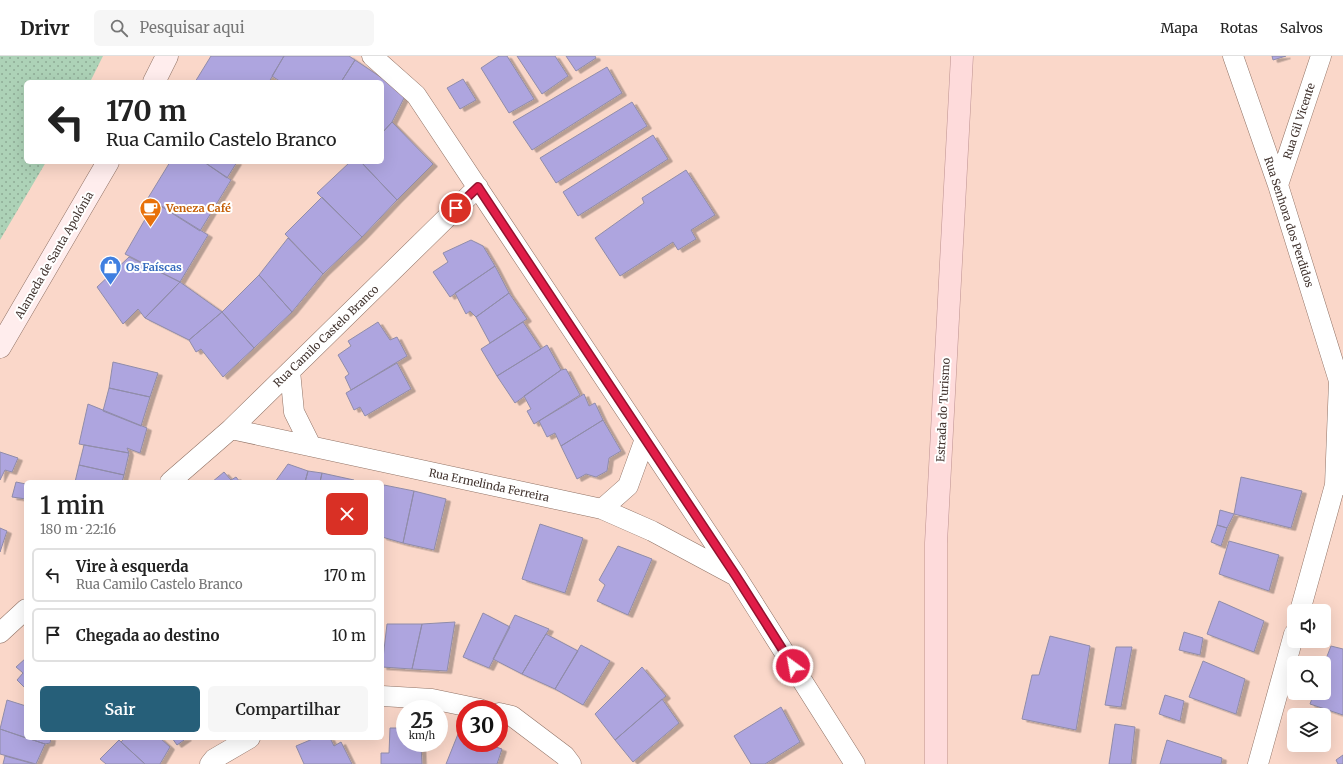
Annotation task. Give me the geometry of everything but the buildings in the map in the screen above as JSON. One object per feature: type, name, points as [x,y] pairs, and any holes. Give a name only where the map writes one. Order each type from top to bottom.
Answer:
[{"type":"main road","name":"Estrada do Turismo","points":[[936,764],[936,543],[962,56]]},
{"type":"street","points":[[155,80],[167,56]]},
{"type":"street","points":[[372,56],[416,95],[736,576],[855,764]]},
{"type":"street","name":"Rua Senhora dos Perdidos","points":[[1233,56],[1278,186],[1341,384],[1339,485],[1302,604]]},
{"type":"street","name":"Rua Gil Vicente","points":[[1278,186],[1320,56]]},
{"type":"street","name":"Alameda de Santa Apolónia","points":[[0,347],[107,164]]},
{"type":"street","name":"Rua Camilo Castelo Branco","points":[[172,480],[231,429],[478,187]]},
{"type":"street","points":[[290,371],[294,412],[311,446]]},
{"type":"street","name":"Rua Ermelinda Ferreira","points":[[231,429],[602,509],[652,531],[736,576]]},
{"type":"street","points":[[602,509],[628,486],[645,439]]},
{"type":"street","points":[[0,633],[24,611]]},
{"type":"street","points":[[1258,764],[1290,648]]},
{"type":"street","points":[[384,696],[432,699],[456,704]]},
{"type":"street","points":[[508,715],[512,716],[565,756],[571,764]]},
{"type":"street","points":[[210,764],[214,759],[247,740]]},
{"type":"green space","points":[[0,56],[103,56],[91,80],[24,80],[24,164],[45,164],[0,240]]},
{"type":"place","name":"Veneza Café","points":[[151,228]]},
{"type":"place","name":"Os Faíscas","points":[[111,286]]},
{"type":"route","points":[[456,208],[478,187],[736,576],[793,666]]}]
